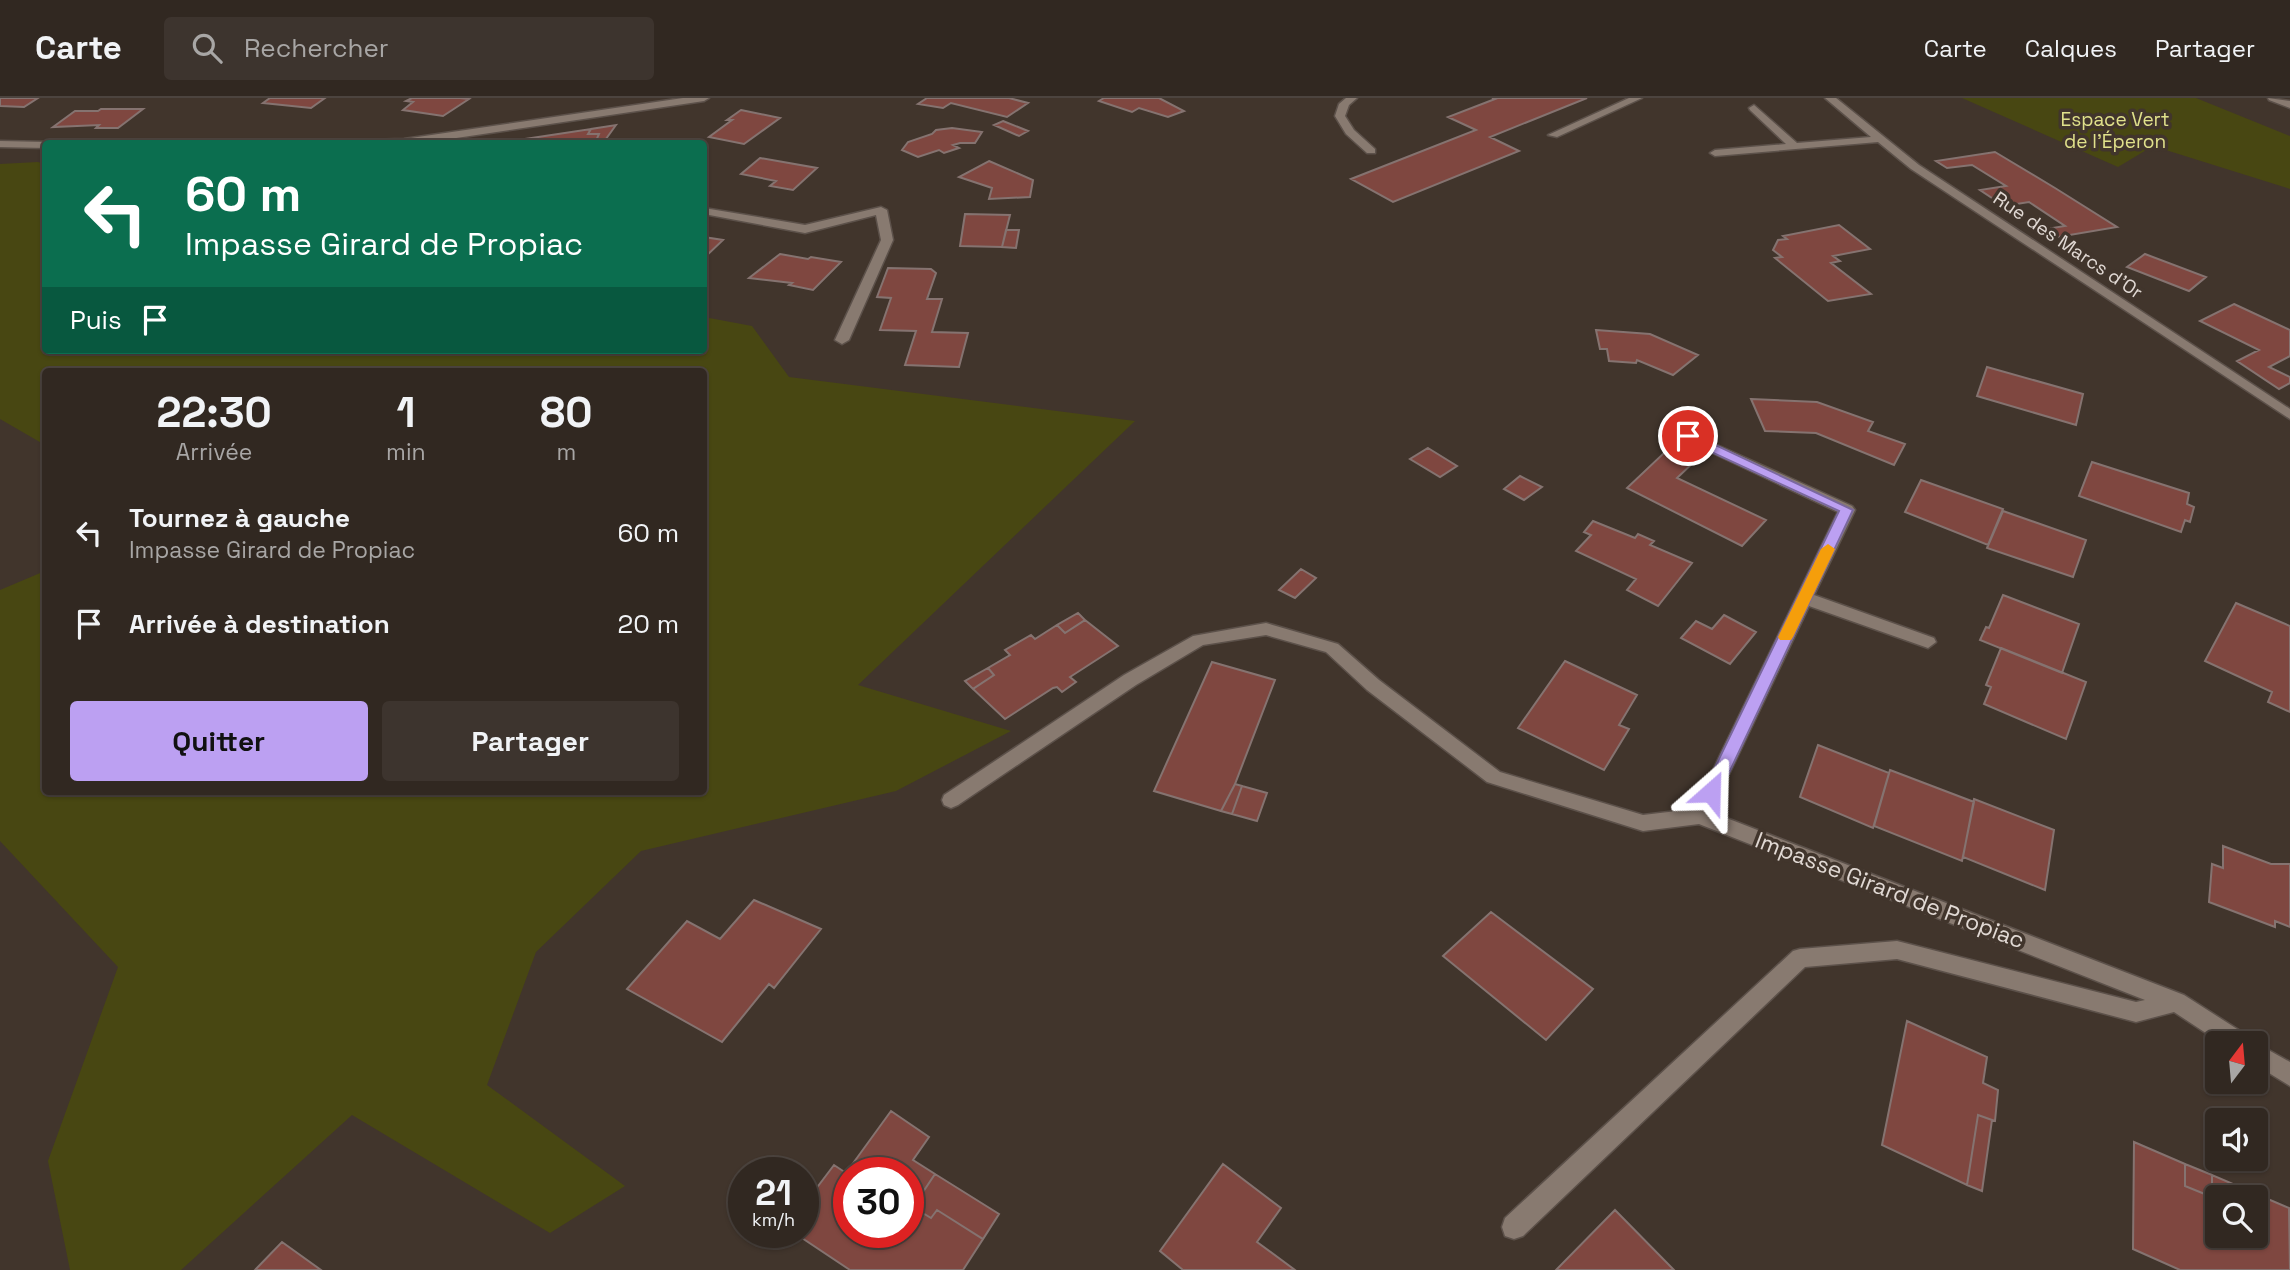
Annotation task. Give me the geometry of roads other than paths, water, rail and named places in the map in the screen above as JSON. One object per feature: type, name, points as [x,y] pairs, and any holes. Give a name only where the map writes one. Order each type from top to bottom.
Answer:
[{"type":"street","points":[[426,140],[704,98]]},
{"type":"street","points":[[1352,98],[1344,104],[1340,116],[1350,132],[1371,151]]},
{"type":"street","points":[[1553,135],[1637,98]]},
{"type":"street","name":"Rue des Marcs d'Or","points":[[1830,98],[1915,167],[2290,415]]},
{"type":"street","points":[[2273,98],[2290,105]]},
{"type":"street","points":[[1754,108],[1794,146]]},
{"type":"street","points":[[1715,153],[1881,139]]},
{"type":"street","points":[[0,144],[42,145]]},
{"type":"street","points":[[707,212],[805,229],[881,210],[887,240],[842,340]]},
{"type":"street","points":[[951,800],[1130,680],[1199,640],[1266,629],[1332,648],[1373,685],[1494,777],[1643,823],[1700,816],[1846,510],[1688,436]]},
{"type":"street","points":[[1804,598],[1928,642]]},
{"type":"street","name":"Impasse Girard de Propiac","points":[[1700,816],[2176,1002],[2221,1031]]},
{"type":"street","points":[[1514,1227],[1800,958],[1897,950],[2136,1012],[2176,1002]]},
{"type":"street","points":[[2268,1061],[2290,1075]]},
{"type":"park label","name":"Espace Vert de l'Éperon","points":[[2115,130]]}]
